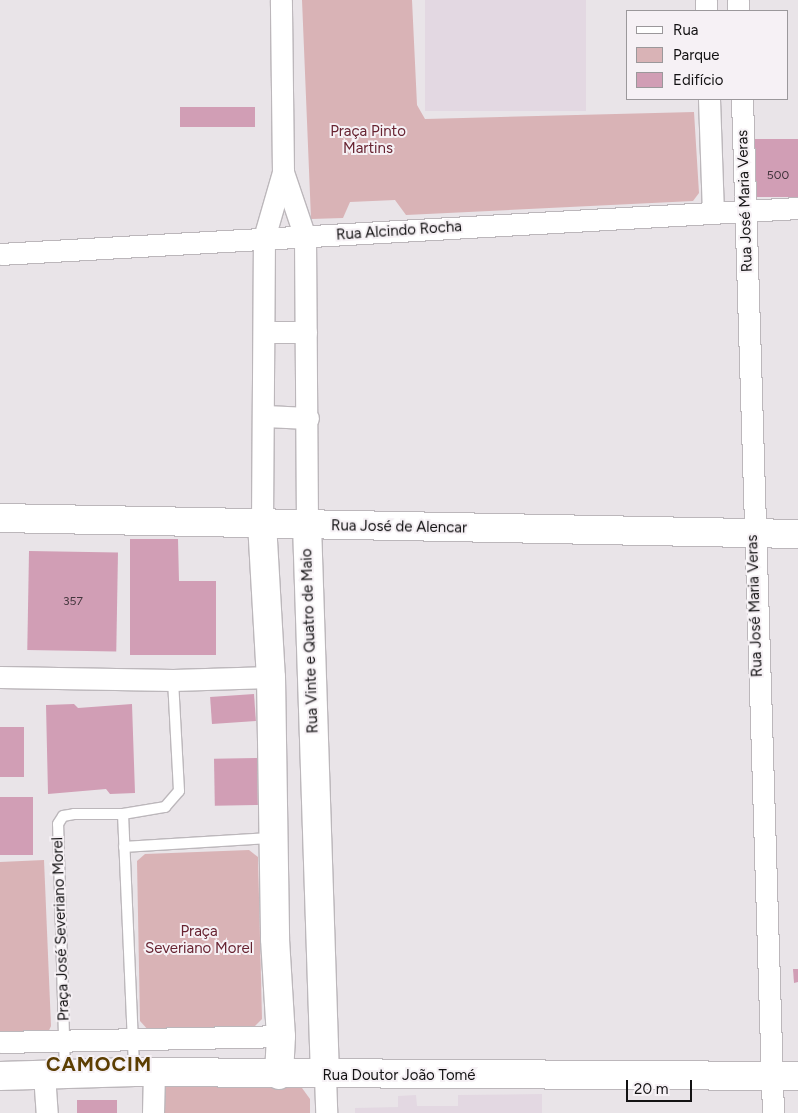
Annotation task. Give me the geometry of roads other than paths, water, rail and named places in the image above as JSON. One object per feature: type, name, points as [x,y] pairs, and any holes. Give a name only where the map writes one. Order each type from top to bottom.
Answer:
[{"type":"street","name":"Rua Vinte e Quatro de Maio","points":[[279,1076],[281,1036],[276,939],[271,677],[262,523],[265,416],[264,238],[283,172],[281,0]]},
{"type":"street","points":[[709,100],[713,212]]},
{"type":"street","name":"Rua José Maria Veras","points":[[742,100],[753,534],[785,1076],[773,1113]]},
{"type":"street","name":"Rua Vinte e Quatro de Maio","points":[[283,172],[305,237],[309,623],[318,939],[326,1113]]},
{"type":"street","name":"Rua Alcindo Rocha","points":[[0,254],[798,208]]},
{"type":"street","points":[[265,332],[306,332]]},
{"type":"street","points":[[265,416],[308,418]]},
{"type":"street","name":"Rua José de Alencar","points":[[0,518],[798,534]]},
{"type":"street","points":[[267,624],[309,623]]},
{"type":"street","points":[[0,677],[173,680],[271,677]]},
{"type":"street","points":[[271,738],[313,739]]},
{"type":"street","points":[[275,865],[316,864]]},
{"type":"street","points":[[276,939],[318,939]]},
{"type":"street","points":[[0,1042],[64,1039],[281,1036]]},
{"type":"street","points":[[47,1113],[55,1073]]},
{"type":"street","name":"Rua Doutor João Tomé","points":[[0,1076],[55,1073],[144,1073],[279,1076],[785,1076]]},
{"type":"street","points":[[144,1073],[153,1113]]},
{"type":"lane","name":"Praça José Severiano Morel","points":[[55,1073],[64,1039],[58,824],[63,816],[74,814],[123,814],[165,808],[179,791],[173,680]]},
{"type":"lane","points":[[123,814],[134,1039],[144,1073]]},
{"type":"lane","points":[[124,847],[274,838]]},
{"type":"district","name":"CAMOCIM","points":[[99,1064]]},
{"type":"park label","name":"Praça Pinto Martins","points":[[368,140]]},
{"type":"park label","name":"Praça Severiano Morel","points":[[199,940]]}]
